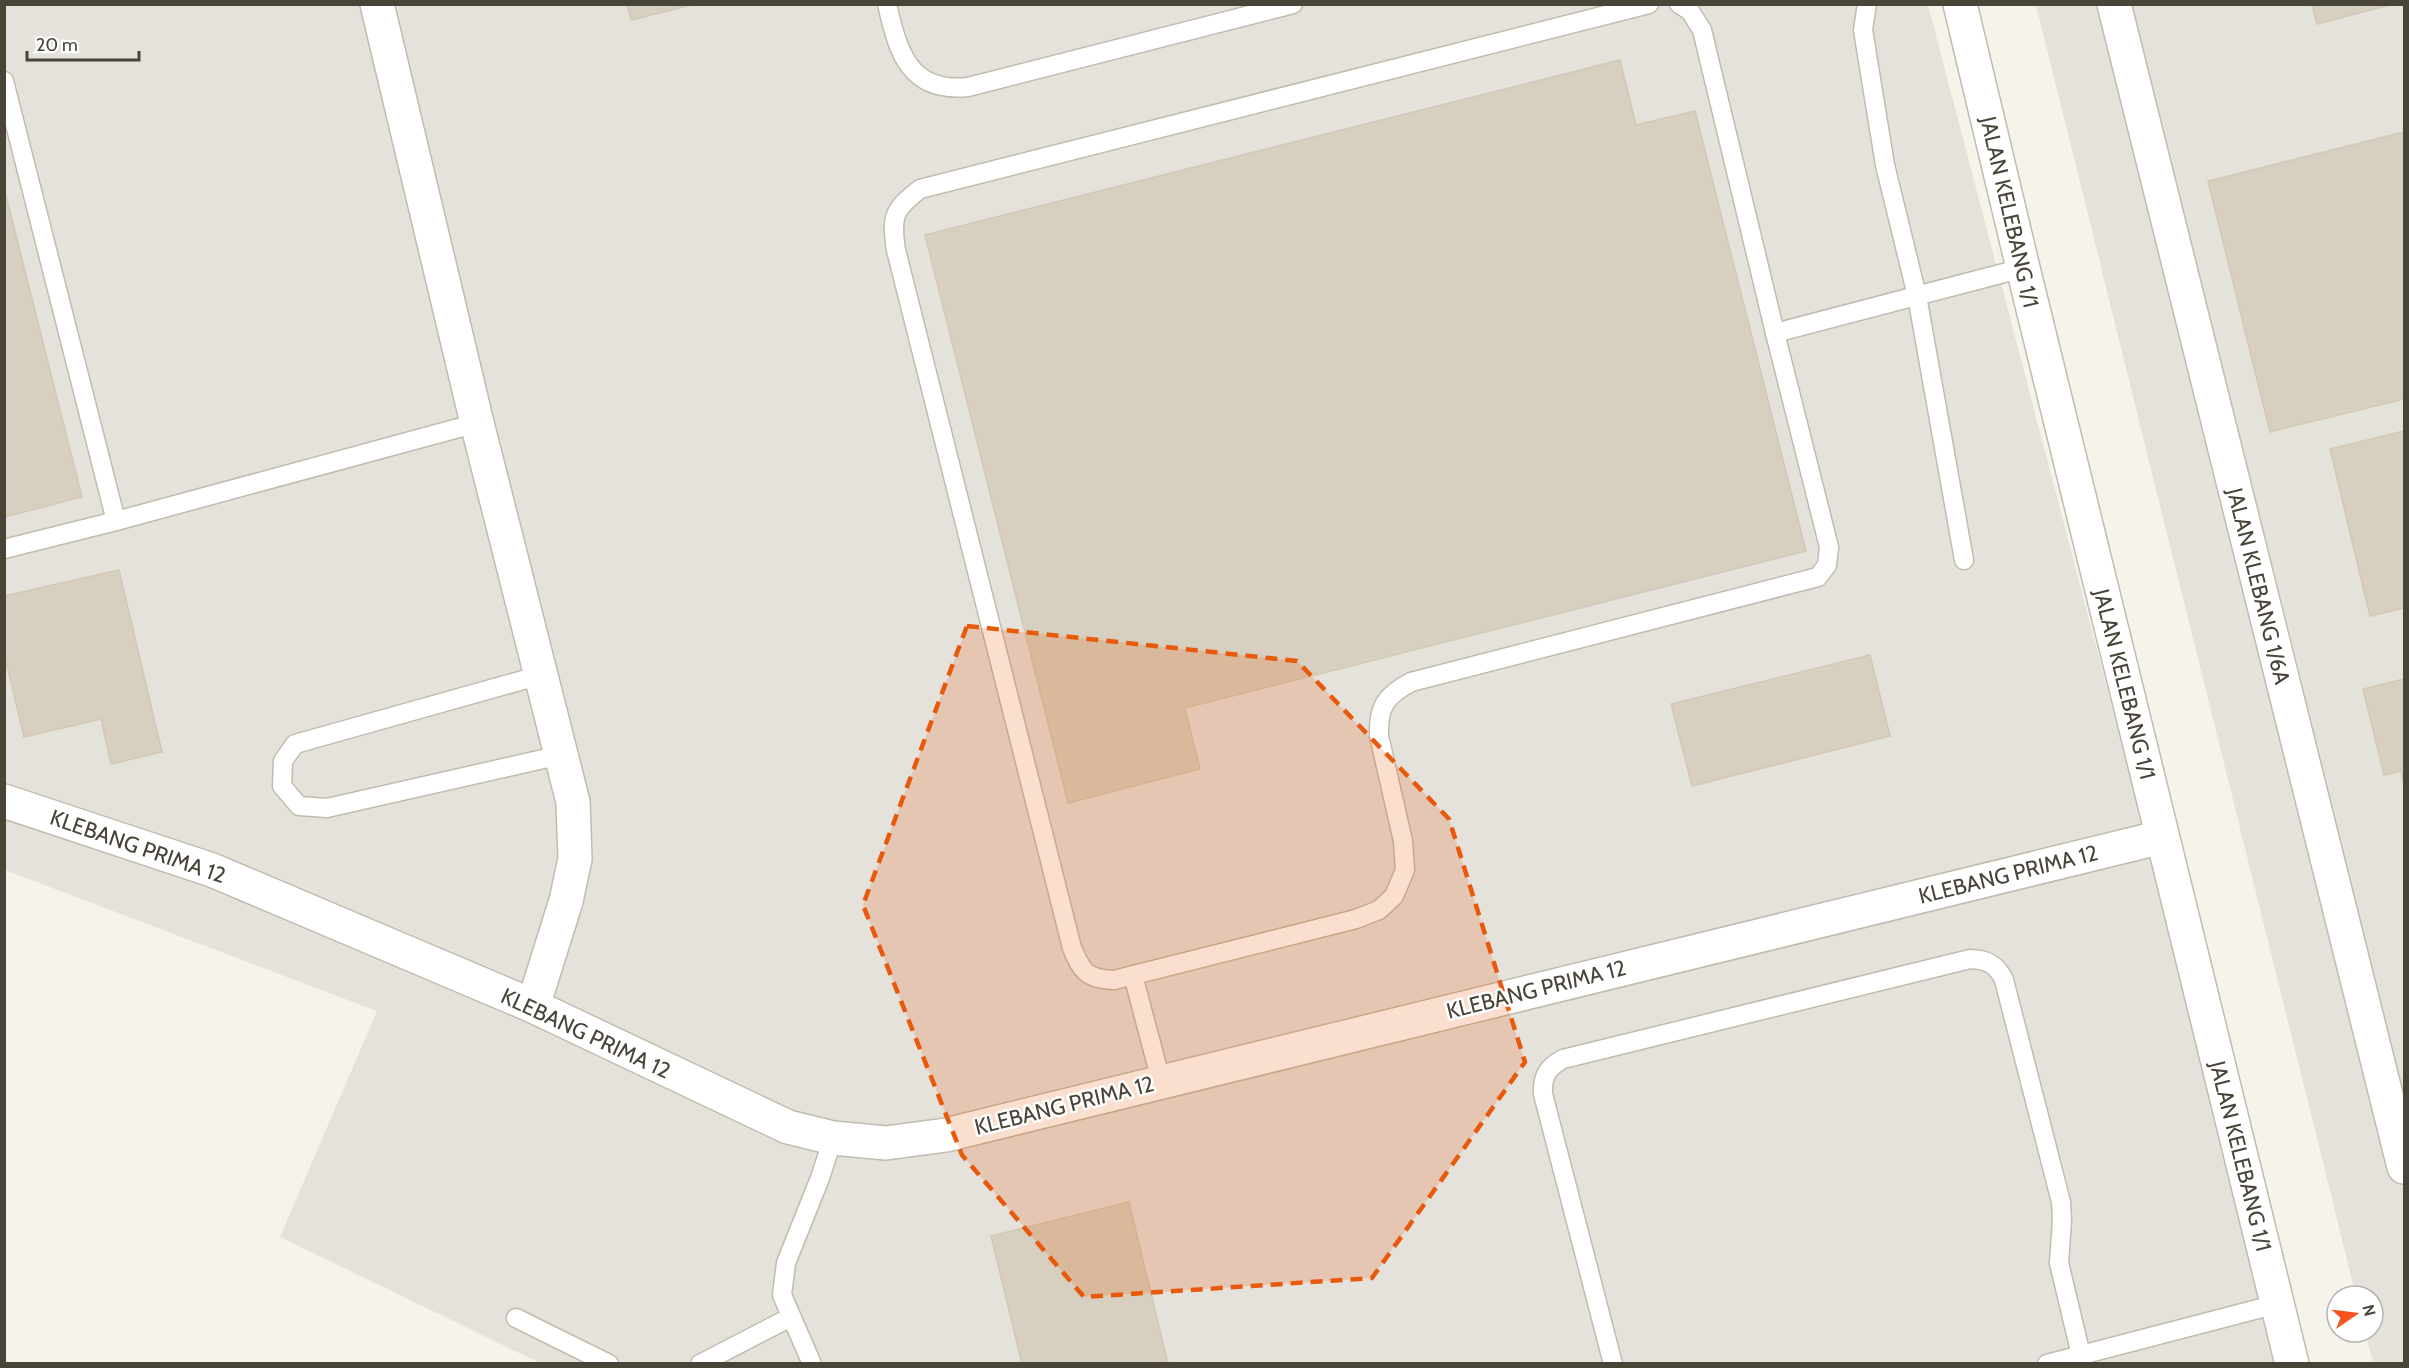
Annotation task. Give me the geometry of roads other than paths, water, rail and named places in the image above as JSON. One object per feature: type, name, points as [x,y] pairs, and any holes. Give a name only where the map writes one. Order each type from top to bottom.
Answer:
[{"type":"street","points":[[377,4],[477,423],[573,802],[574,859],[566,901],[533,1006]]},
{"type":"street","name":"JALAN KELEBANG 1/1","points":[[1960,4],[2292,1364]]},
{"type":"street","name":"JALAN KLEBANG 1/6A","points":[[2114,4],[2404,1167]]},
{"type":"street","name":"KLEBANG PRIMA 12","points":[[4,801],[212,870],[533,1006],[788,1127],[833,1138],[886,1143],[946,1135],[2162,837]]},
{"type":"lane","points":[[887,4],[896,42],[906,62],[918,76],[933,85],[950,89],[1018,75],[1293,4]]},
{"type":"lane","points":[[1649,4],[920,189],[901,204],[893,225],[896,250],[1072,948],[1080,968],[1096,980],[1114,980],[1356,919],[1379,910],[1394,896],[1405,870],[1403,841],[1379,736],[1379,719],[1384,703],[1396,690],[1411,682],[1818,577],[1827,564],[1829,547],[1774,333],[1702,30],[1690,11],[1679,4]]},
{"type":"lane","points":[[1867,4],[1863,30],[1885,165],[1917,296],[1964,560]]},
{"type":"lane","points":[[4,81],[116,521]]},
{"type":"lane","points":[[1774,333],[2023,268]]},
{"type":"lane","points":[[4,549],[477,423]]},
{"type":"lane","points":[[541,675],[295,744],[283,761],[282,786],[299,806],[327,808],[561,755]]},
{"type":"lane","points":[[1613,1364],[1543,1094],[1542,1083],[1546,1072],[1563,1059],[1970,959],[1981,959],[1991,963],[1999,970],[2004,980],[2061,1202],[2059,1263],[2081,1355]]},
{"type":"lane","points":[[1133,975],[1161,1081]]},
{"type":"lane","points":[[812,1364],[782,1295],[786,1263],[820,1178],[833,1138]]},
{"type":"lane","points":[[2047,1364],[2277,1304]]},
{"type":"lane","points":[[700,1364],[791,1317]]},
{"type":"lane","points":[[516,1318],[609,1364]]}]
